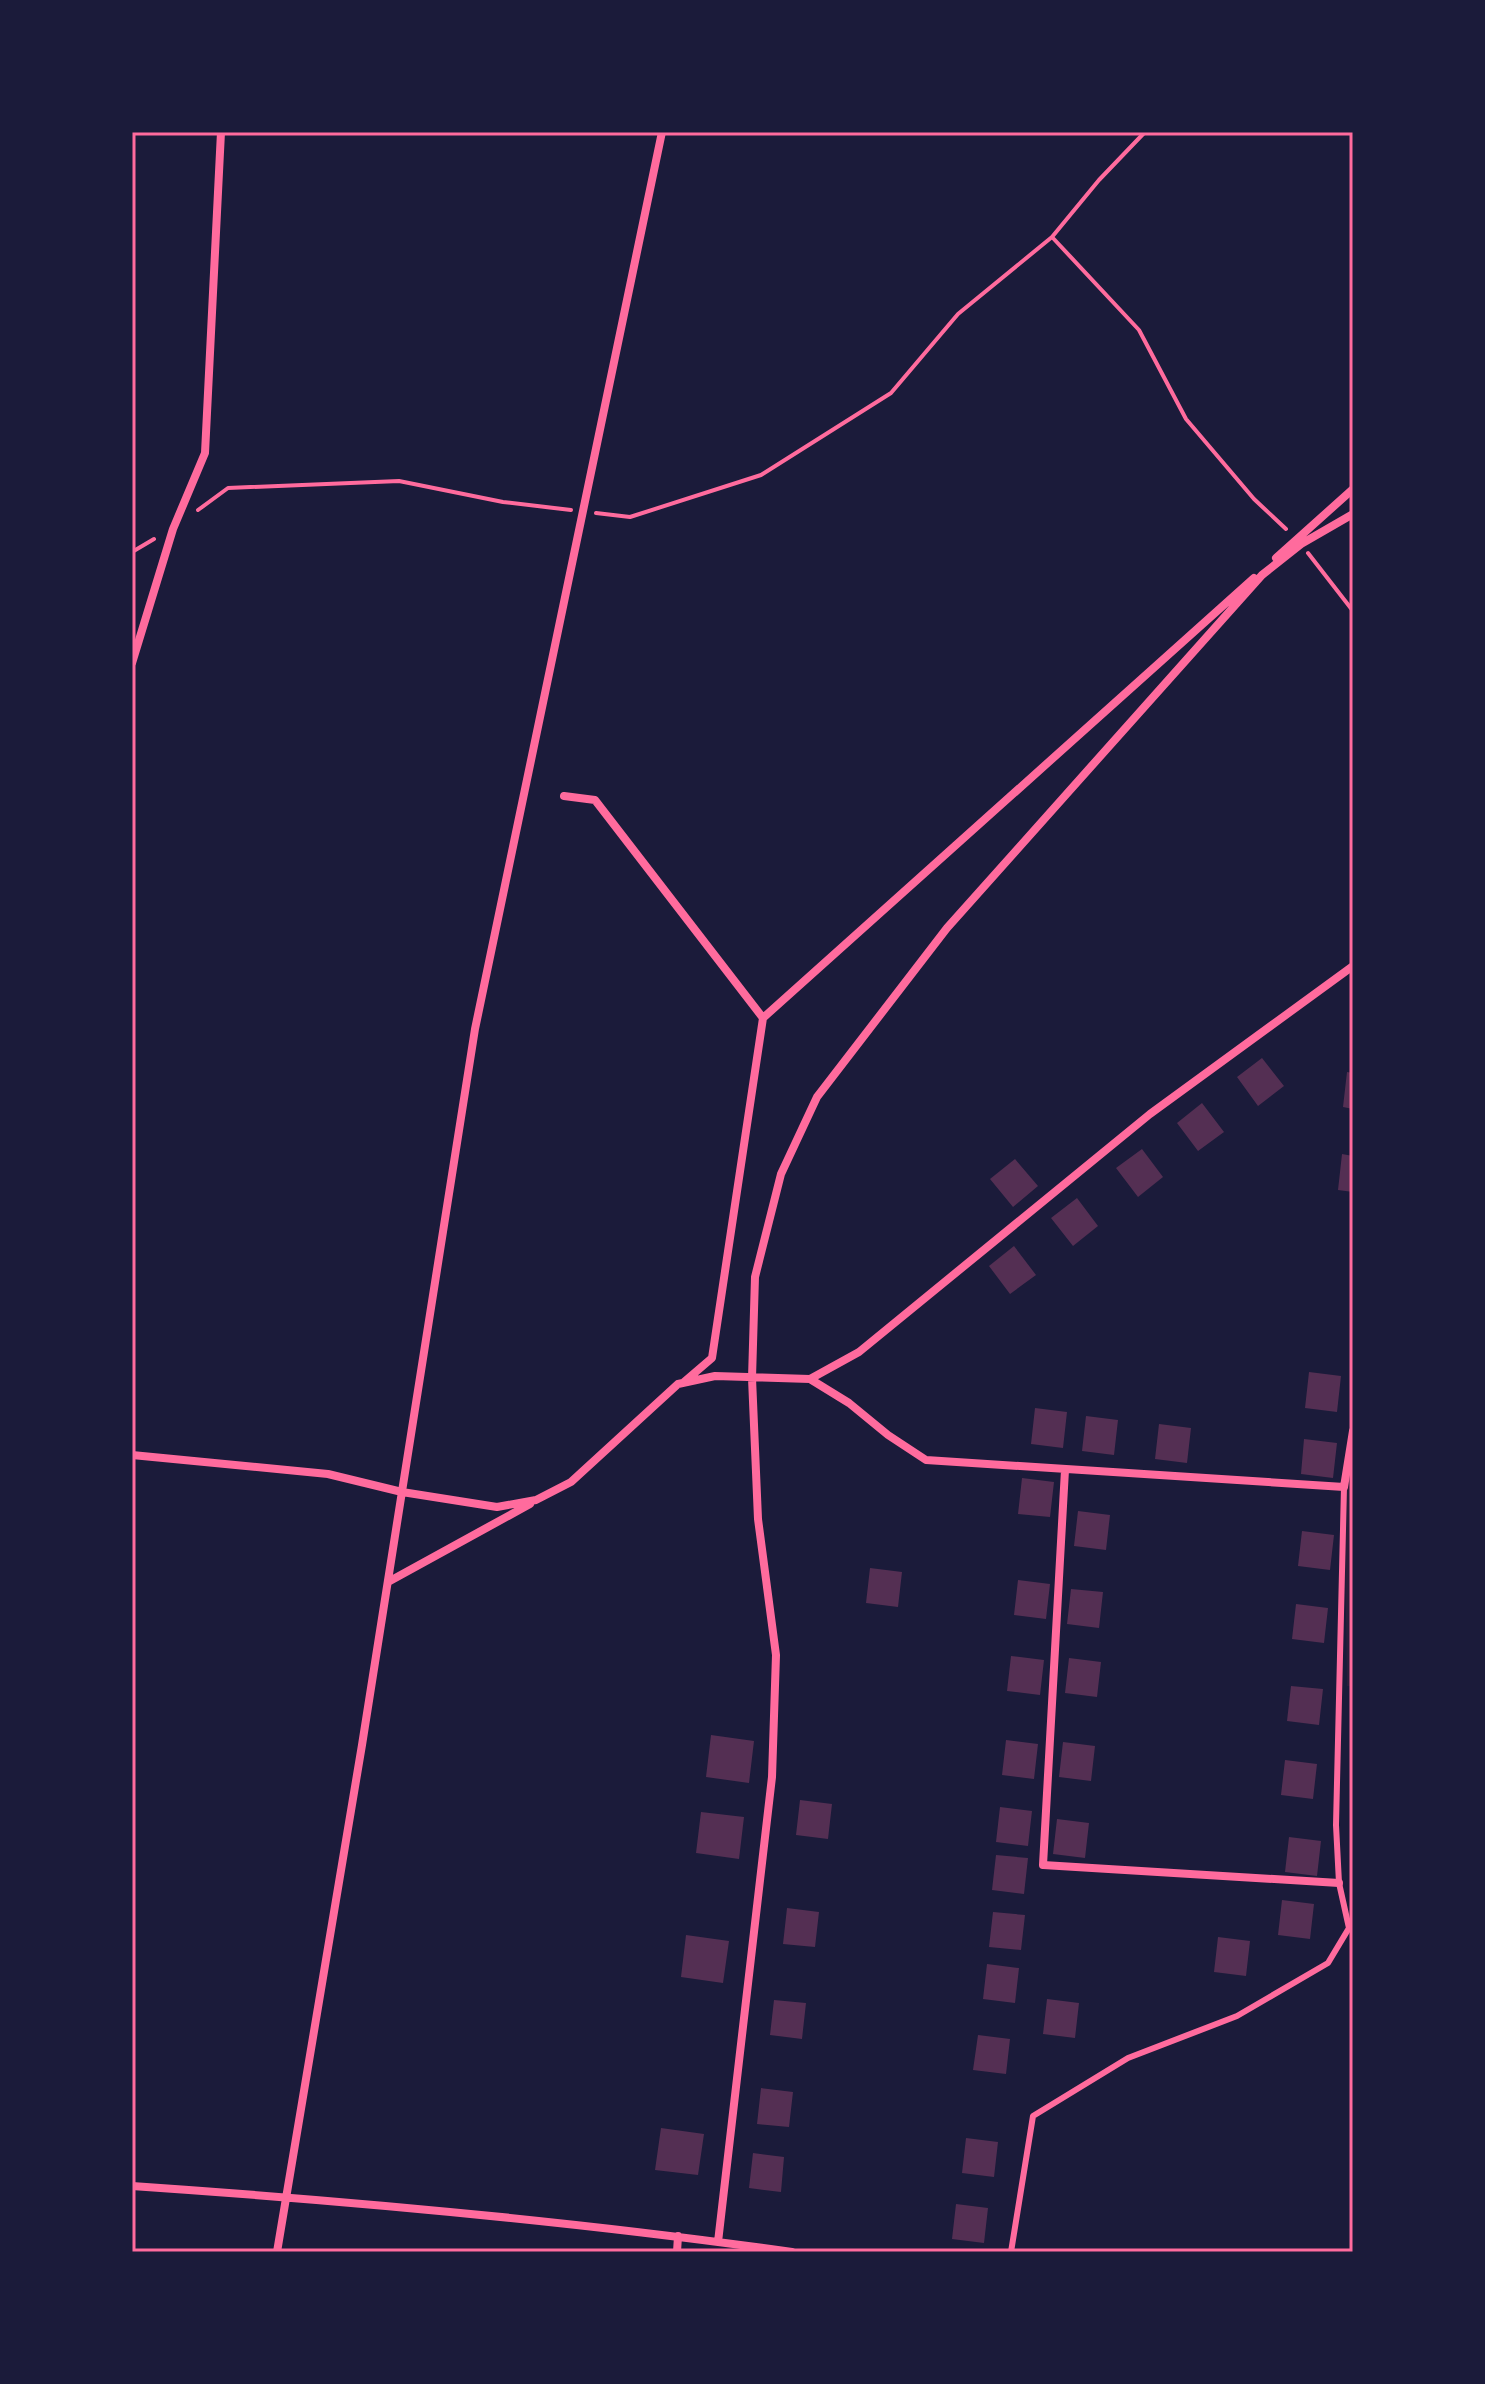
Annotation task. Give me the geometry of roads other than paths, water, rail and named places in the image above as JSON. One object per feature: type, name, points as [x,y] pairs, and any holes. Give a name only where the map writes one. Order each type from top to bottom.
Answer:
[{"type":"street","points":[[132,663],[173,529],[205,453],[221,132]]},
{"type":"street","points":[[277,2252],[388,1582],[475,1029],[662,132]]},
{"type":"street","points":[[388,1582],[571,1482],[712,1358],[763,1018],[1353,489]]},
{"type":"street","points":[[718,2242],[772,1777],[776,1655],[758,1519],[752,1378],[755,1277],[781,1174],[817,1097],[947,928],[1262,575],[1301,544],[1353,514]]},
{"type":"street","points":[[564,796],[595,800],[763,1018]]},
{"type":"street","points":[[132,1455],[328,1474],[402,1492],[497,1507],[536,1500],[571,1482],[678,1384],[715,1376],[810,1379],[859,1352],[1150,1114],[1353,966]]},
{"type":"street","points":[[810,1379],[849,1403],[888,1435],[926,1460],[1344,1487],[1353,1431]]},
{"type":"street","points":[[1065,1470],[1043,1865],[1339,1883]]},
{"type":"street","points":[[132,2186],[288,2196],[678,2236],[792,2252]]},
{"type":"street","points":[[677,2252],[678,2236]]},
{"type":"lane","points":[[1011,2252],[1033,2116],[1128,2058],[1237,2016],[1328,1963],[1349,1928],[1339,1883],[1336,1825],[1344,1487]]}]
